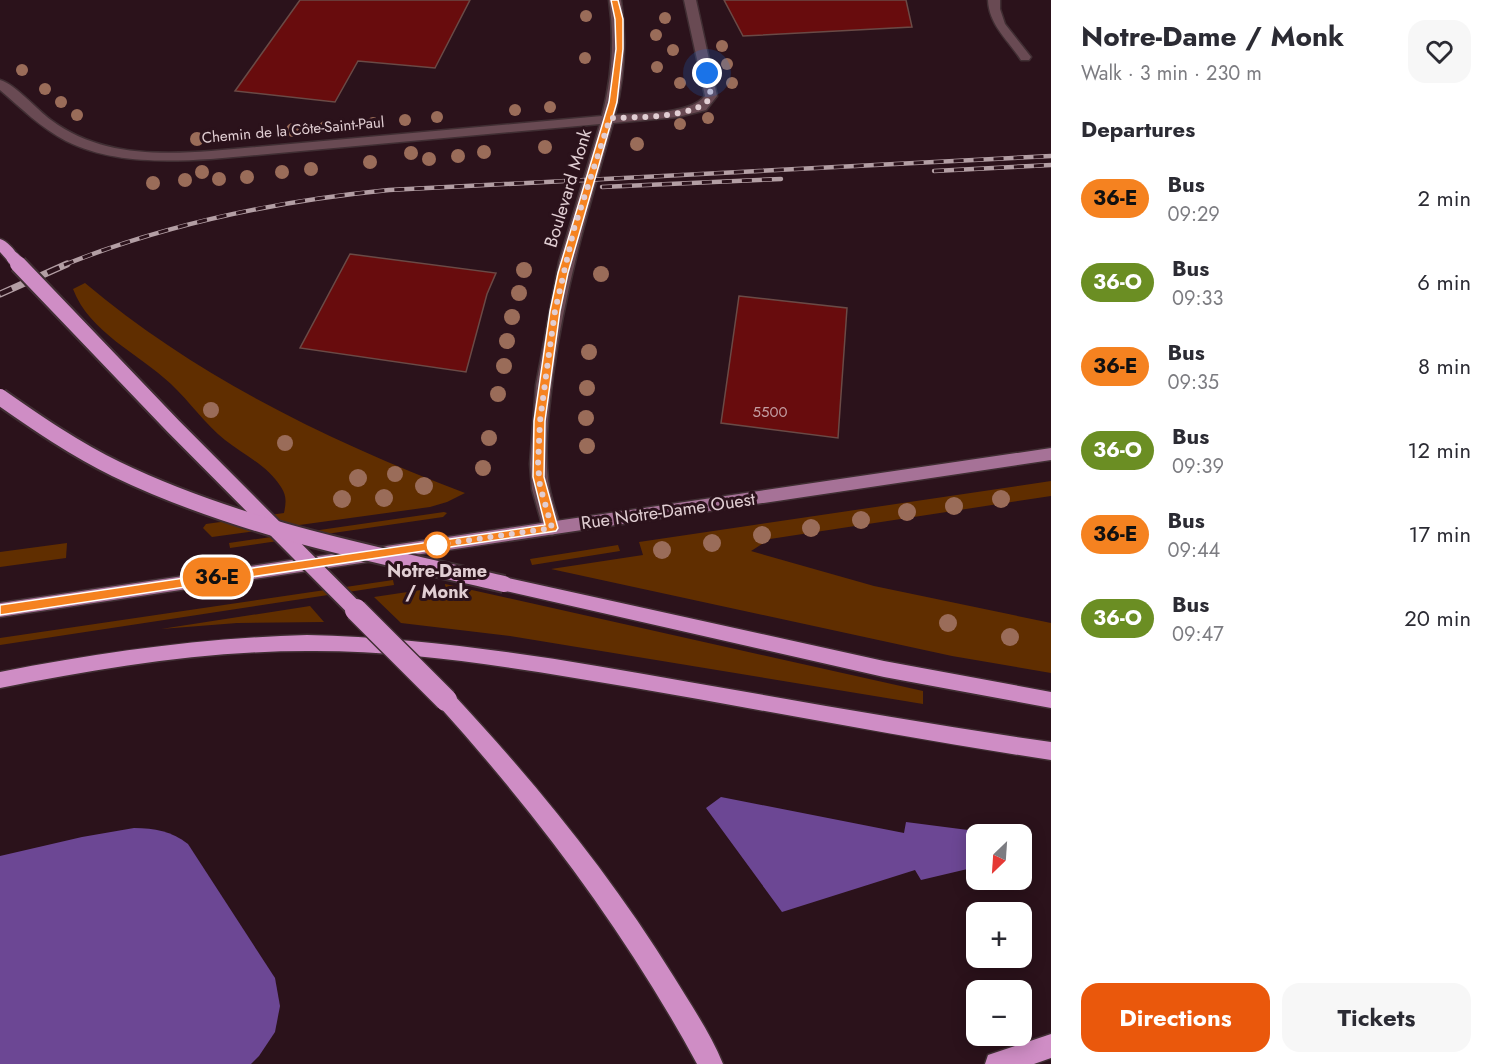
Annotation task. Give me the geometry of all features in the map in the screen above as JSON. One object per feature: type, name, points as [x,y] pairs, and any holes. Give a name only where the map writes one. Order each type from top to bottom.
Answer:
[{"type":"highway","points":[[0,243],[88,340],[492,749],[575,851],[631,929],[711,1064]]},
{"type":"highway","points":[[0,397],[26,417],[84,453],[132,477],[191,501],[269,528],[504,584],[884,669],[1051,700]]},
{"type":"highway","points":[[0,681],[47,671],[182,652],[306,643],[365,645],[433,651],[576,671],[1051,751]]},
{"type":"highway","points":[[997,1064],[1051,1046]]},
{"type":"main road","name":"Rue Notre-Dame Ouest","points":[[0,610],[1051,454]]},
{"type":"street","name":"Boulevard Monk","points":[[552,528],[540,486],[538,465],[540,421],[559,291],[574,229],[610,118],[620,49],[619,19],[615,0]]},
{"type":"street","name":"Chemin de la Côte-Saint-Paul","points":[[0,84],[54,128],[70,138],[118,152],[154,156],[210,155],[682,112],[708,102],[711,89],[690,0]]},
{"type":"street","points":[[994,0],[995,17],[1003,31],[1017,43],[1025,57]]},
{"type":"shaded area","points":[[85,283],[173,349],[266,404],[364,452],[465,493],[430,507],[212,537],[203,528],[206,524],[284,513],[286,500],[283,490],[263,467],[218,434],[171,384],[116,341],[91,318],[80,304],[73,289]]},
{"type":"shaded area","points":[[1051,481],[1051,496],[770,539],[751,551],[874,586],[1051,623],[1051,673],[952,656],[551,569],[643,555],[639,542]]},
{"type":"shaded area","points":[[447,513],[443,517],[230,548],[229,543]]},
{"type":"shaded area","points":[[67,543],[66,558],[0,567],[0,552]]},
{"type":"shaded area","points":[[618,545],[620,551],[532,565],[530,559]]},
{"type":"shaded area","points":[[393,580],[394,585],[0,645],[0,638]]},
{"type":"shaded area","points":[[445,584],[923,691],[923,704],[510,636],[401,623],[374,597],[421,590],[423,597],[446,594]]},
{"type":"shaded area","points":[[310,606],[324,622],[237,623],[161,629]]},
{"type":"shaded area","points":[[721,797],[904,833],[906,822],[966,830],[966,869],[921,880],[915,870],[782,912],[706,808]]},
{"type":"shaded area","points":[[134,828],[162,831],[188,844],[275,978],[280,1006],[275,1032],[251,1064],[0,1064],[0,856],[82,837]]},
{"type":"building","points":[[300,0],[470,0],[435,68],[358,61],[335,102],[235,91]]},
{"type":"building","points":[[724,0],[906,0],[912,27],[743,36]]},
{"type":"building","points":[[350,254],[496,273],[487,294],[466,372],[300,348]]},
{"type":"building","points":[[739,296],[847,308],[838,438],[721,423]]},
{"type":"railway","points":[[64,265],[143,237],[224,216],[306,200],[389,190],[1051,156]]},
{"type":"railway","points":[[934,171],[1051,165]]},
{"type":"railway","points":[[602,187],[781,179]]},
{"type":"railway","points":[[0,294],[67,264]]},
{"type":"bus line","name":"36-E","points":[[0,610],[552,528],[540,486],[538,451],[540,421],[555,311],[563,273],[574,229],[606,133],[613,102],[620,49],[619,19],[615,0]]},
{"type":"place","name":"Notre-Dame / Monk","points":[[437,545]]},
{"type":"route","points":[[437,545],[552,528],[540,486],[538,465],[540,421],[555,311],[574,229],[610,118],[694,110],[708,102],[711,96],[707,73]]}]
